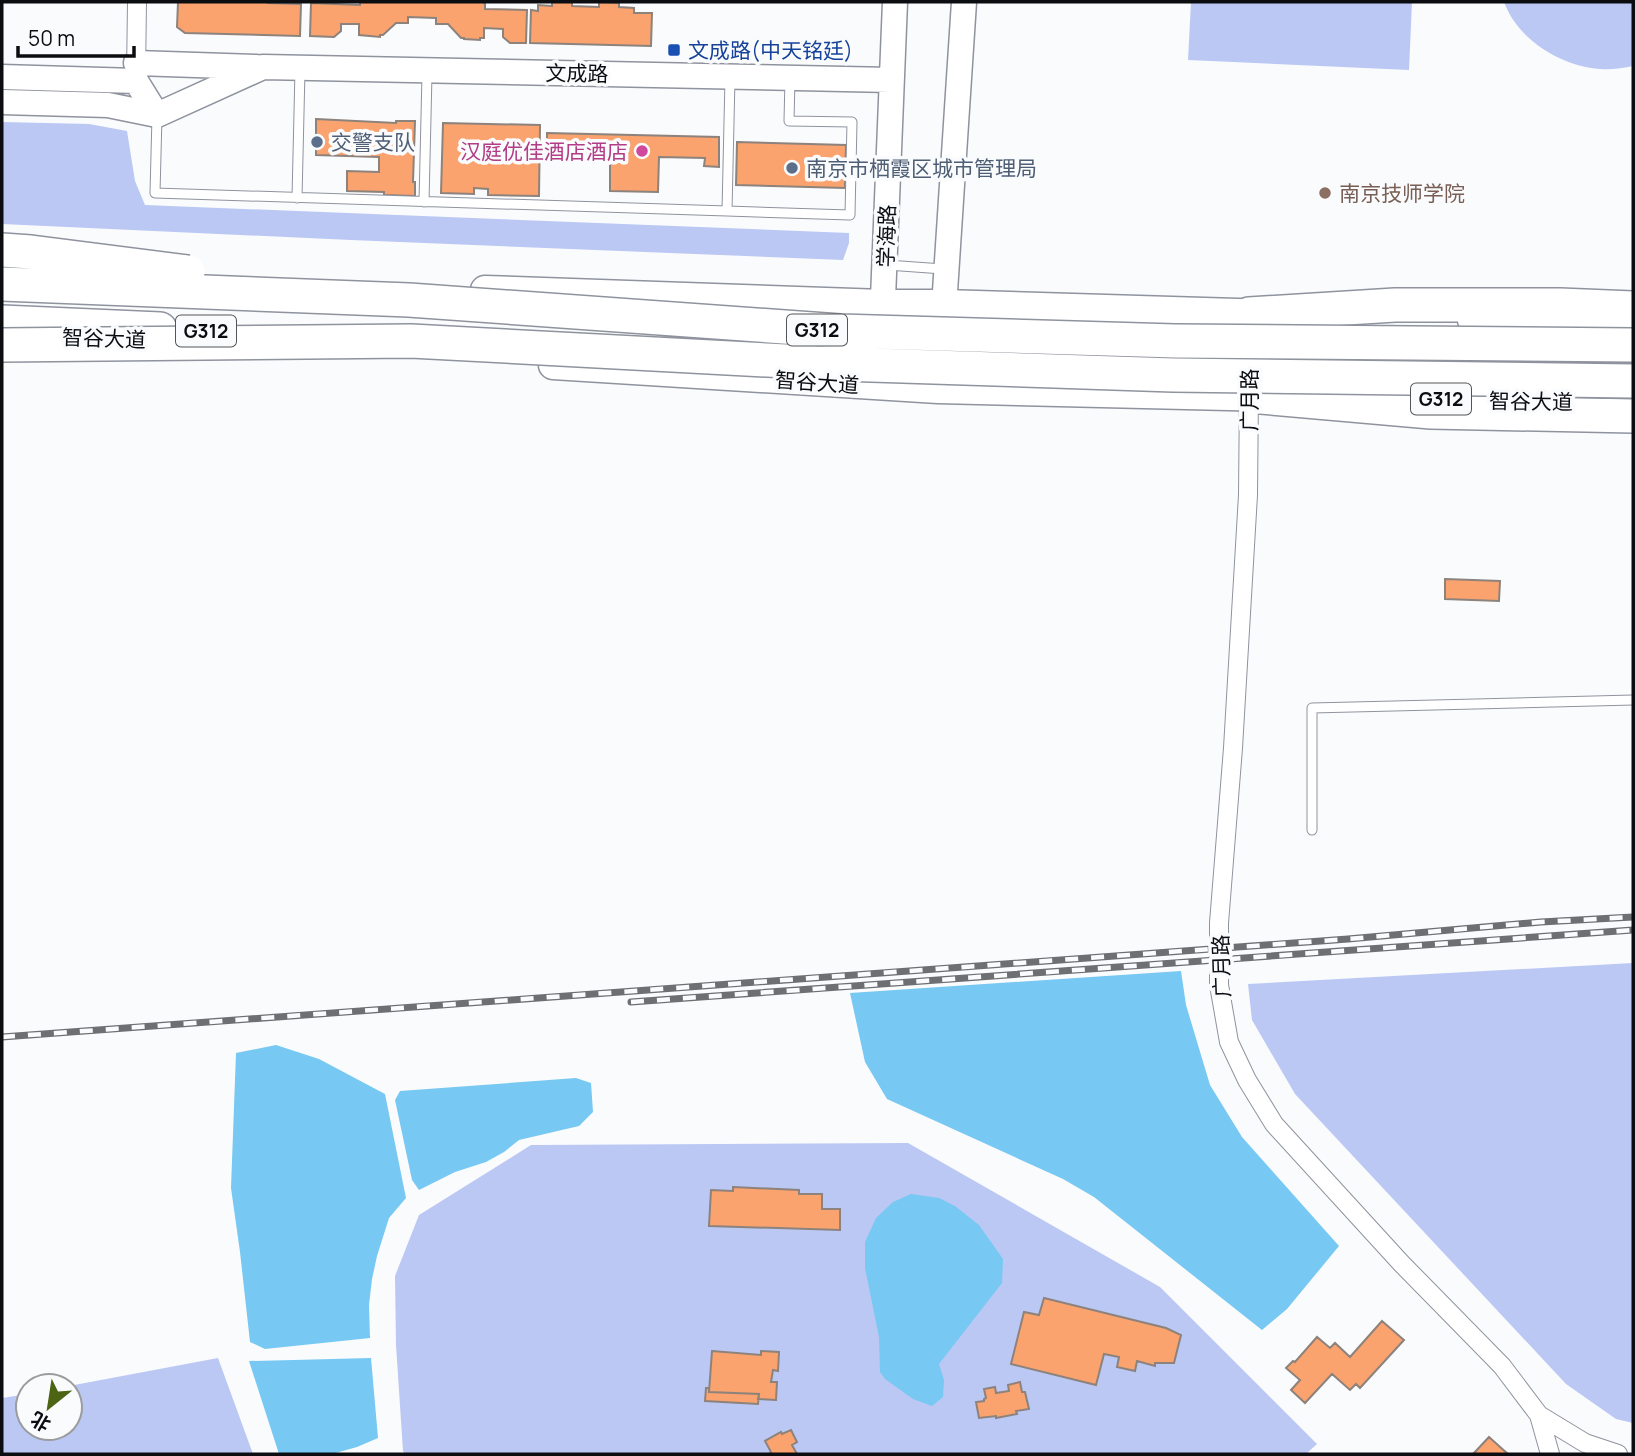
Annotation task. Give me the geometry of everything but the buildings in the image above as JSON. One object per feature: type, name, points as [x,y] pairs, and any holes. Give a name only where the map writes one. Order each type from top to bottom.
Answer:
[{"type":"highway","points":[[2,250],[409,300]]},
{"type":"highway","name":"G312","points":[[2,284],[409,300],[840,331],[1175,341],[1633,345]]},
{"type":"highway","points":[[1248,314],[1395,305],[1633,308]]},
{"type":"highway","name":"智谷大道","points":[[2,322],[841,364],[1173,375],[1633,381]]},
{"type":"highway","points":[[2,345],[411,341]]},
{"type":"highway","points":[[1249,396],[1430,412],[1633,416]]},
{"type":"main road","name":"G312","points":[[2,269],[218,281],[1633,326]]},
{"type":"main road","name":"智谷大道","points":[[2,335],[178,341],[939,389],[1633,402]]},
{"type":"street","points":[[137,2],[136,72],[157,115]]},
{"type":"street","name":"学海路","points":[[879,386],[895,2]]},
{"type":"street","points":[[939,389],[964,2]]},
{"type":"street","name":"文成路","points":[[157,115],[263,67]]},
{"type":"street","name":"文成路","points":[[2,78],[300,67],[891,80]]},
{"type":"street","points":[[2,102],[108,105],[157,115]]},
{"type":"street","name":"广月路","points":[[1248,314],[1247,509],[1233,748],[1219,923],[1219,985],[1229,1042],[1247,1080],[1274,1124],[1401,1263],[1502,1366],[1539,1415],[1585,1443],[1618,1454]]},
{"type":"street","points":[[1539,1415],[1550,1454]]},
{"type":"lane","points":[[297,198],[300,67]]},
{"type":"lane","points":[[424,202],[427,70]]},
{"type":"lane","points":[[727,211],[730,76]]},
{"type":"lane","points":[[157,115],[155,193],[850,215],[852,122],[789,121],[790,78]]},
{"type":"lane","points":[[886,264],[947,269]]},
{"type":"lane","points":[[1312,830],[1312,708],[1633,700]]},
{"type":"shaded area","points":[[1191,2],[1412,2],[1409,70],[1188,60]]},
{"type":"shaded area","points":[[1504,2],[1633,2],[1633,66],[1600,69],[1556,57],[1519,28]]},
{"type":"shaded area","points":[[2,122],[89,124],[127,131],[135,181],[145,205],[849,233],[849,243],[843,260],[2,224]]},
{"type":"shaded area","points":[[1633,963],[1633,1423],[1616,1419],[1566,1384],[1295,1094],[1252,1020],[1248,984]]},
{"type":"shaded area","points":[[1181,971],[1186,1005],[1210,1085],[1242,1137],[1339,1246],[1287,1309],[1262,1330],[1094,1197],[1063,1179],[887,1099],[865,1062],[850,993]]},
{"type":"shaded area","points":[[276,1045],[319,1059],[385,1094],[406,1198],[389,1218],[377,1256],[369,1305],[370,1338],[265,1349],[250,1342],[231,1188],[236,1053]]},
{"type":"shaded area","points":[[576,1078],[591,1083],[593,1112],[579,1126],[519,1140],[486,1162],[455,1172],[419,1190],[412,1180],[395,1100],[400,1091]]},
{"type":"shaded area","points":[[908,1143],[1160,1287],[1317,1444],[1306,1454],[405,1454],[403,1451],[396,1345],[395,1276],[419,1215],[531,1145]]},
{"type":"shaded area","points":[[911,1194],[939,1198],[955,1206],[979,1225],[1003,1259],[1002,1283],[939,1364],[944,1380],[943,1397],[932,1406],[913,1399],[885,1379],[880,1372],[879,1337],[865,1268],[865,1242],[876,1218],[893,1202]]},
{"type":"shaded area","points":[[218,1358],[253,1454],[2,1454],[2,1398],[14,1396],[14,1442],[84,1442],[84,1383]]},
{"type":"shaded area","points":[[371,1358],[378,1438],[332,1454],[279,1454],[249,1361]]},
{"type":"railway","points":[[2,1037],[1633,917]]},
{"type":"railway","points":[[631,1002],[1633,930]]},
{"type":"place","name":"文成路(中天铭廷)","points":[[674,50]]},
{"type":"place","name":"交警支队","points":[[317,142]]},
{"type":"place","name":"汉庭优佳酒店酒店","points":[[642,151]]},
{"type":"place","name":"南京市栖霞区城市管理局","points":[[792,168]]},
{"type":"place","name":"南京技师学院","points":[[1325,193]]}]
